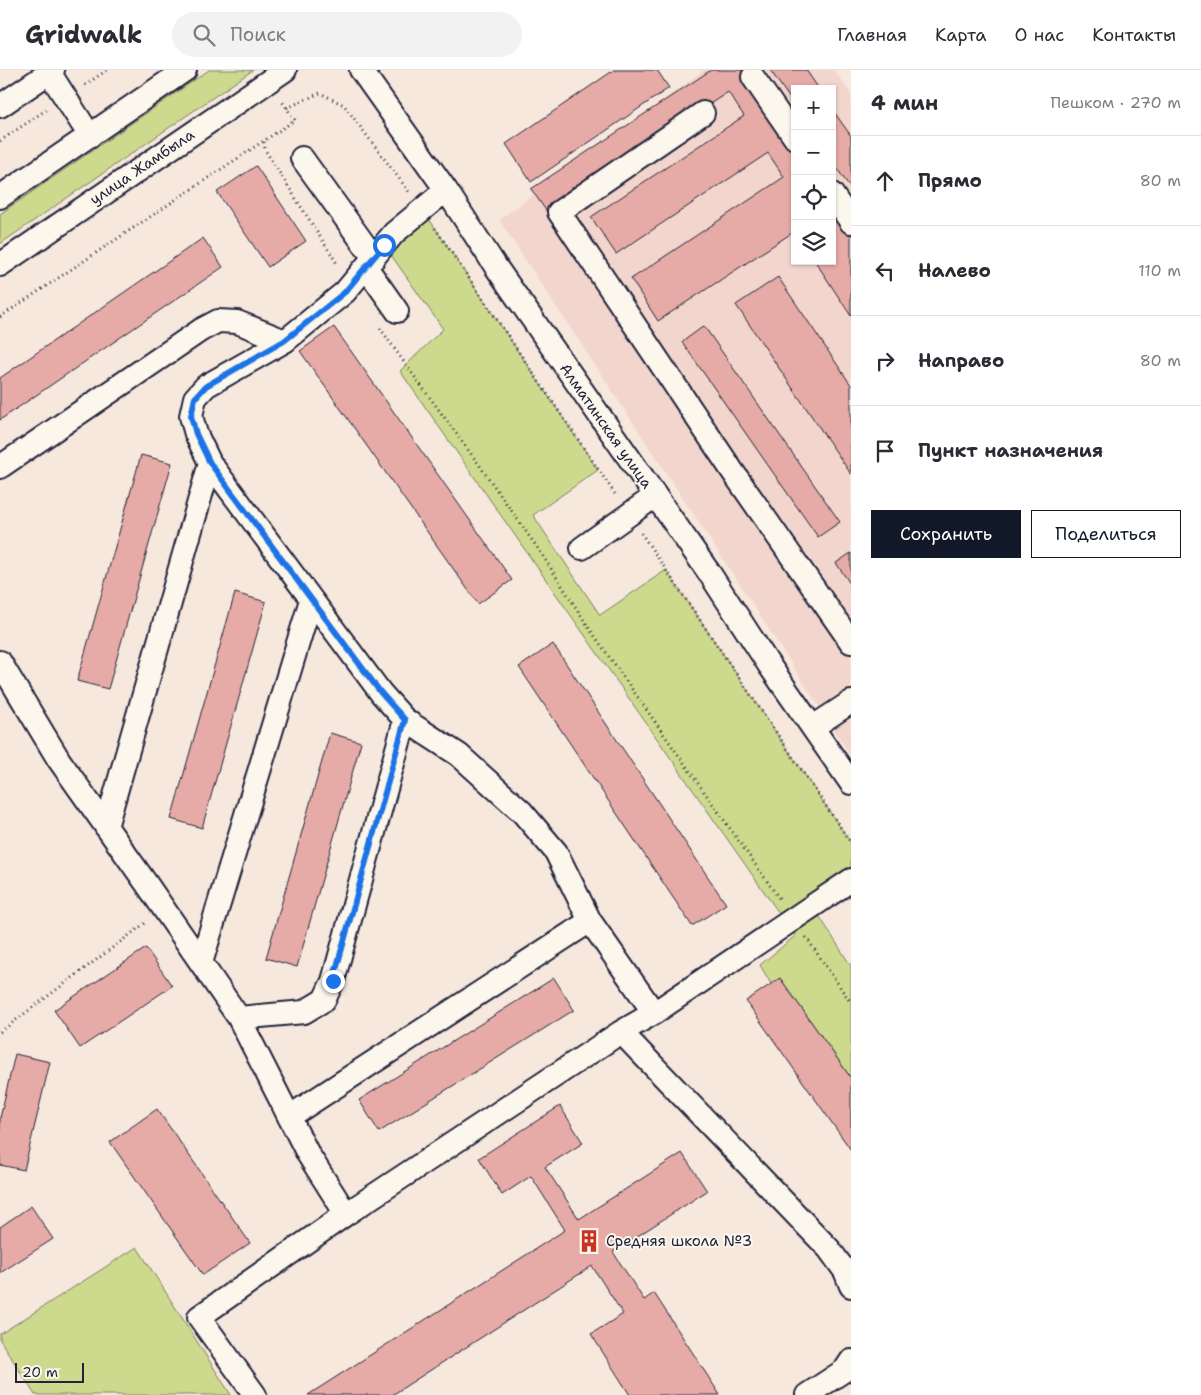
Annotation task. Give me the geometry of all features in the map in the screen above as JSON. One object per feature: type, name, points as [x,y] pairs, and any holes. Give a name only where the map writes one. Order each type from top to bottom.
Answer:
[{"type":"street","points":[[0,197],[185,70]]},
{"type":"street","name":"улица Жамбыла","points":[[0,265],[284,70]]},
{"type":"street","name":"Алматинская улица","points":[[361,70],[446,190],[496,267],[851,782]]},
{"type":"street","points":[[0,106],[51,71],[90,136]]},
{"type":"street","points":[[753,76],[791,132]]},
{"type":"street","points":[[703,113],[560,212],[733,472],[851,642]]},
{"type":"street","points":[[302,158],[370,262],[397,311]]},
{"type":"street","points":[[446,190],[394,233],[351,285],[284,341],[206,386],[195,398],[191,416],[196,434],[210,463],[381,693],[405,720],[459,755],[522,812],[556,852],[590,921],[654,1013]]},
{"type":"street","points":[[836,200],[851,222]]},
{"type":"street","points":[[0,467],[201,330],[218,321],[237,322],[284,341]]},
{"type":"street","points":[[106,828],[210,463]]},
{"type":"street","points":[[582,548],[655,496]]},
{"type":"street","points":[[201,963],[311,600]]},
{"type":"street","points":[[0,662],[59,760],[239,1018],[308,1154],[346,1214]]},
{"type":"street","points":[[813,727],[851,702]]},
{"type":"street","points":[[239,1018],[304,1012],[324,1000],[333,981],[405,720]]},
{"type":"street","points":[[255,1395],[199,1317],[346,1214],[621,1032],[654,1013],[851,880]]},
{"type":"street","points":[[289,1117],[590,921]]},
{"type":"street","points":[[621,1032],[829,1249],[844,1271],[851,1286]]},
{"type":"street","points":[[807,1395],[845,1370],[851,1361]]},
{"type":"path","points":[[287,108],[320,93],[344,105],[423,210],[851,843]]},
{"type":"path","points":[[0,317],[295,120],[278,95]]},
{"type":"path","points":[[264,142],[265,150],[351,285]]},
{"type":"path","points":[[378,325],[541,553],[589,628],[851,1003]]},
{"type":"path","points":[[0,1032],[164,909]]},
{"type":"shaded area","points":[[704,70],[834,70],[851,94],[851,756],[499,220]]},
{"type":"green space","points":[[209,70],[253,70],[0,244],[0,214]]},
{"type":"green space","points":[[423,210],[598,470],[533,515],[600,615],[666,570],[851,843],[851,880],[813,906],[851,966],[851,1078],[780,978],[771,984],[760,965],[795,936],[400,371],[443,329],[384,245]]},
{"type":"green space","points":[[137,1247],[231,1395],[35,1395],[0,1340],[0,1334]]},
{"type":"building","points":[[614,70],[657,70],[669,88],[531,182],[506,144]]},
{"type":"building","points":[[711,70],[745,70],[791,139],[791,234],[658,321],[631,279],[784,177],[768,153],[616,254],[591,217],[744,116],[728,92],[547,212],[531,189]]},
{"type":"building","points":[[770,70],[806,70],[816,85],[791,85],[791,100]]},
{"type":"building","points":[[836,115],[851,136],[851,189],[836,167]]},
{"type":"building","points":[[256,166],[306,241],[268,267],[217,192]]},
{"type":"building","points":[[836,207],[851,230],[851,316],[818,265],[836,265]]},
{"type":"building","points":[[203,238],[223,267],[0,420],[0,378]]},
{"type":"building","points":[[778,277],[851,385],[851,474],[736,305]]},
{"type":"building","points":[[704,326],[840,522],[818,537],[682,342]]},
{"type":"building","points":[[334,327],[512,580],[478,604],[300,351]]},
{"type":"building","points":[[141,455],[172,463],[108,689],[77,681]]},
{"type":"building","points":[[851,553],[851,585],[836,563]]},
{"type":"building","points":[[235,593],[266,602],[202,828],[171,819]]},
{"type":"building","points":[[553,644],[726,904],[692,926],[519,667]]},
{"type":"building","points":[[330,733],[361,742],[297,967],[266,958]]},
{"type":"building","points":[[146,948],[172,986],[80,1048],[54,1010]]},
{"type":"building","points":[[554,978],[574,1010],[379,1132],[359,1100]]},
{"type":"building","points":[[780,978],[851,1078],[851,1150],[746,1001]]},
{"type":"building","points":[[15,1054],[50,1062],[24,1170],[0,1165],[0,1118]]},
{"type":"building","name":"Средняя школа №3","points":[[560,1106],[583,1143],[545,1167],[579,1219],[682,1153],[707,1191],[613,1252],[644,1300],[654,1293],[720,1395],[630,1395],[591,1334],[623,1314],[592,1266],[392,1395],[308,1395],[565,1230],[531,1176],[502,1195],[479,1158]]},
{"type":"building","points":[[157,1109],[250,1243],[203,1275],[110,1142]]},
{"type":"building","points":[[31,1206],[53,1239],[0,1273],[0,1227]]},
{"type":"place","name":"Средняя школа №3","points":[[589,1241]]},
{"type":"route","points":[[333,981],[405,720],[381,693],[210,463],[196,434],[191,416],[195,398],[206,386],[284,341],[345,292],[384,245]]}]
